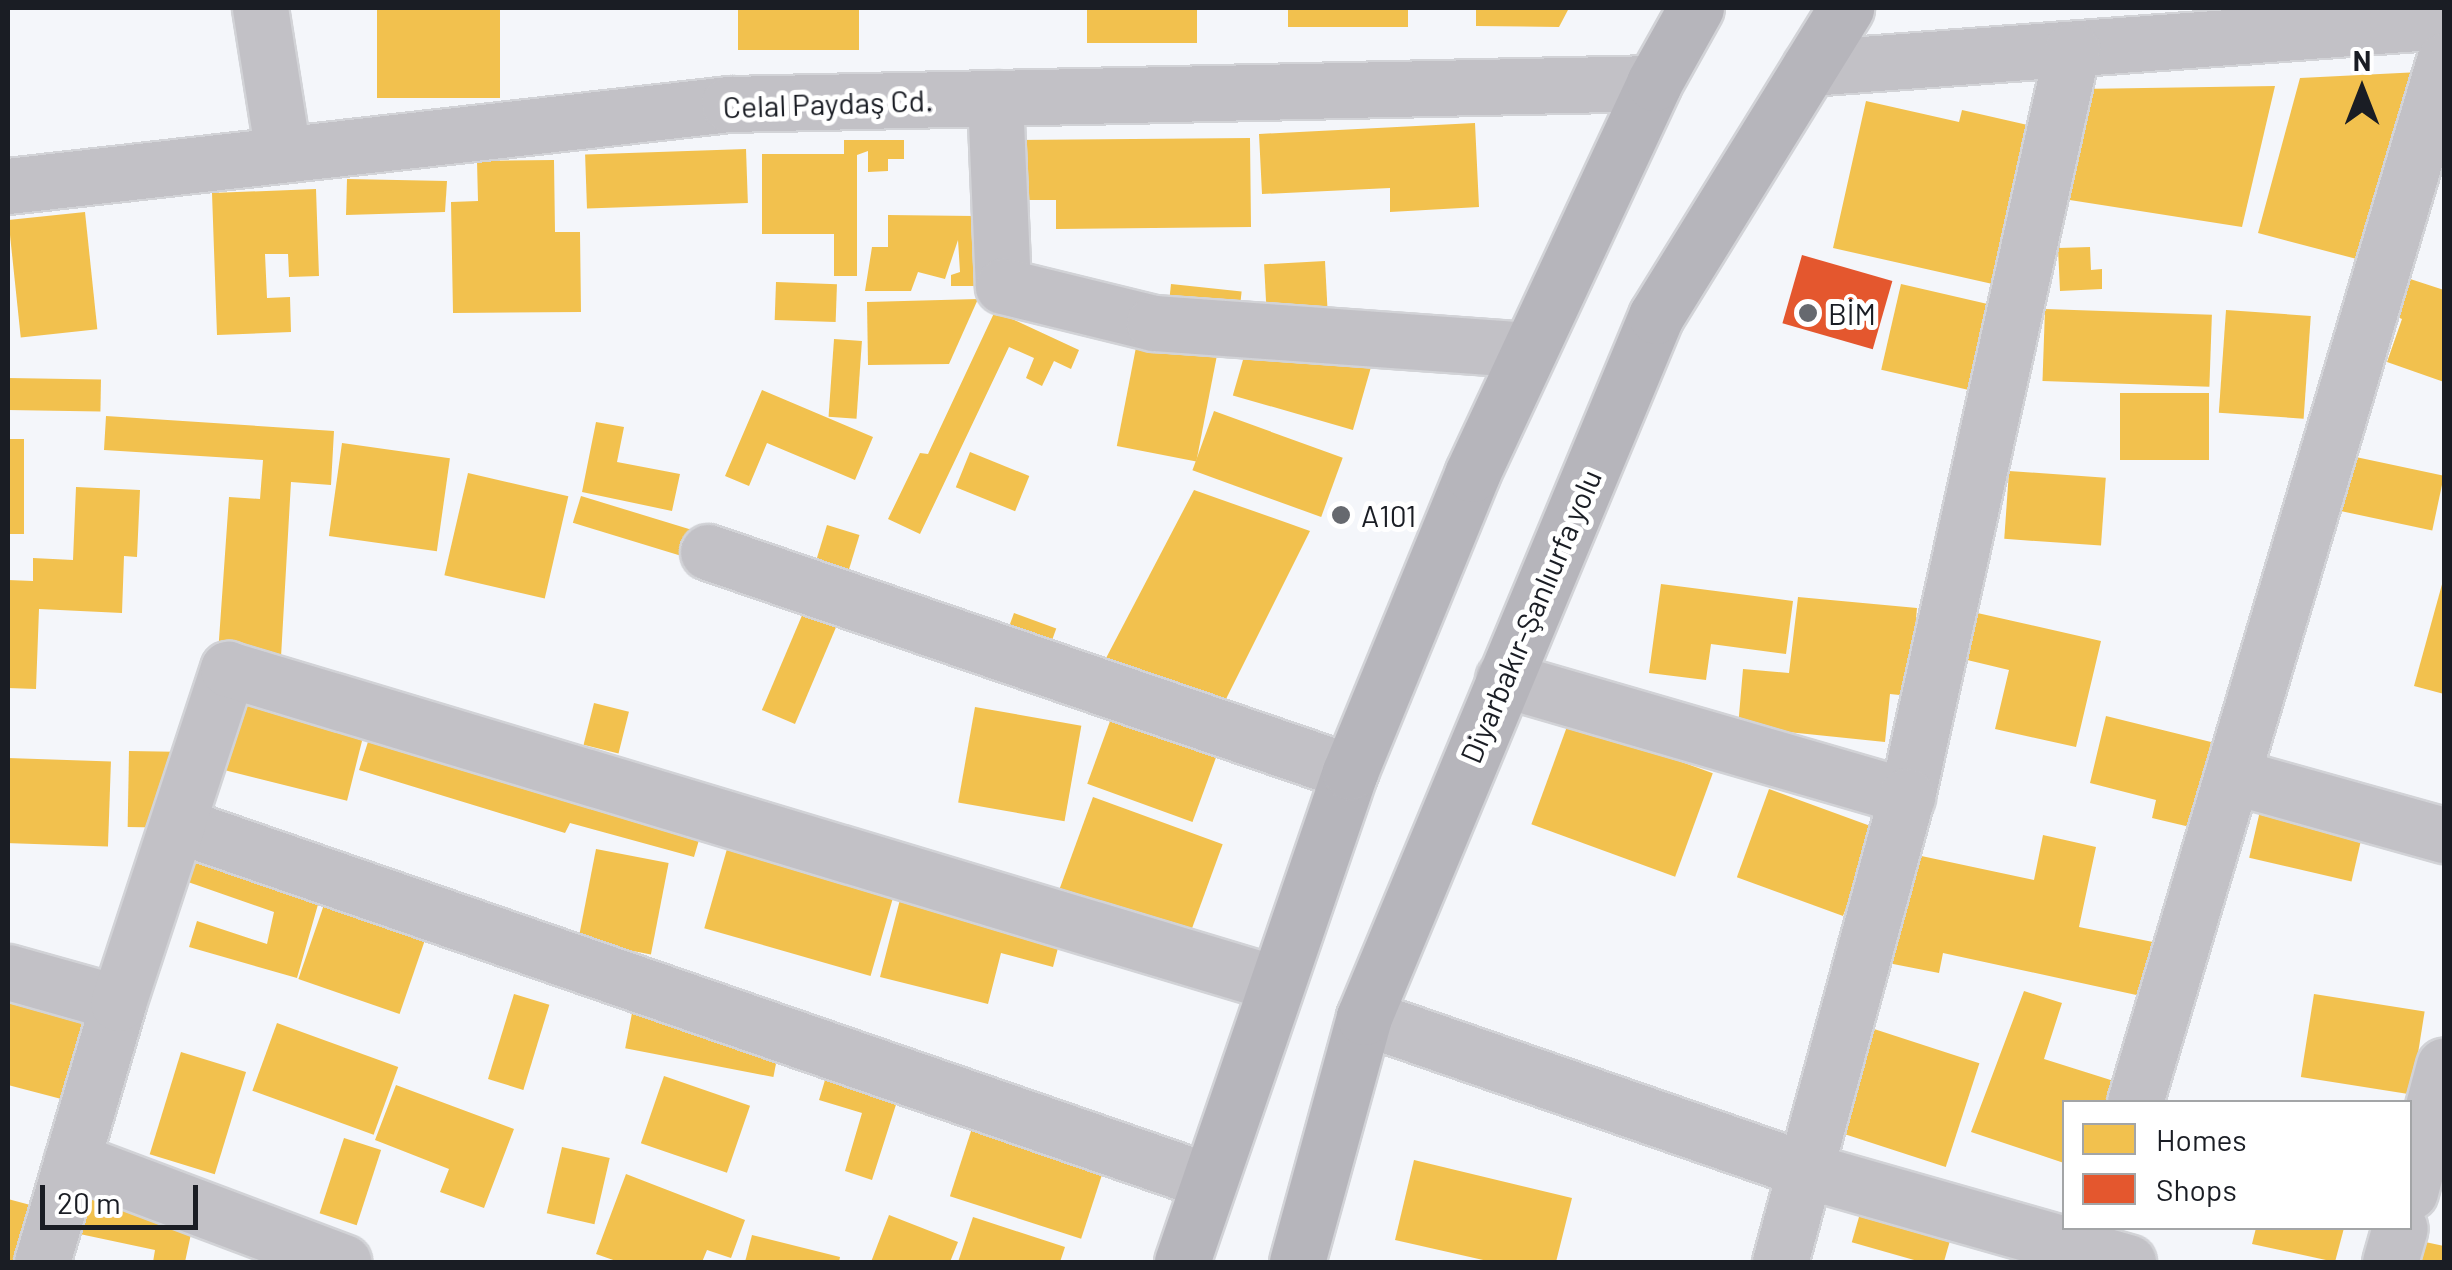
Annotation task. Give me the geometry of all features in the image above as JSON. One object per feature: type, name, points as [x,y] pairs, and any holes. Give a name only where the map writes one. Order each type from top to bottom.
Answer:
[{"type":"highway","points":[[1182,1262],[1206,1180],[1350,772],[1529,350],[1654,83],[1696,8]]},
{"type":"highway","name":"Diyarbakır-Şanlıurfa yolu","points":[[1300,1262],[1364,1017],[1656,316],[1846,8]]},
{"type":"street","points":[[260,8],[284,154]]},
{"type":"street","points":[[1809,68],[2072,50],[2224,23],[2444,22]]},
{"type":"street","points":[[1780,1262],[1907,796],[2072,50]]},
{"type":"street","points":[[2136,1100],[2444,61]]},
{"type":"street","name":"Celal Paydaş Cd.","points":[[8,186],[729,104],[1654,83]]},
{"type":"street","points":[[996,98],[1003,286],[1154,323],[1529,350]]},
{"type":"street","points":[[708,552],[1350,772]]},
{"type":"street","points":[[42,1262],[118,1003],[228,669],[1274,983]]},
{"type":"street","points":[[1503,678],[1907,796]]},
{"type":"street","points":[[2232,776],[2444,835]]},
{"type":"street","points":[[178,824],[1206,1180]]},
{"type":"street","points":[[8,972],[118,1003]]},
{"type":"street","points":[[1364,1017],[1806,1170],[2101,1251]]},
{"type":"street","points":[[2412,1185],[2444,1065]]},
{"type":"street","points":[[72,1160],[344,1262]]},
{"type":"street","points":[[2390,1262],[2399,1230]]},
{"type":"building: Homes","points":[[377,8],[500,8],[500,98],[377,98]]},
{"type":"building: Homes","points":[[738,8],[859,8],[859,50],[738,50]]},
{"type":"building: Homes","points":[[1087,8],[1197,8],[1197,43],[1087,43]]},
{"type":"building: Homes","points":[[1288,8],[1408,8],[1408,27],[1288,27]]},
{"type":"building: Homes","points":[[1476,8],[1569,8],[1559,27],[1476,26]]},
{"type":"building: Homes","points":[[2420,72],[2368,262],[2258,233],[2300,78]]},
{"type":"building: Homes","points":[[2275,86],[2242,227],[2057,198],[2079,89]]},
{"type":"building: Homes","points":[[1866,101],[1959,122],[1962,110],[2032,126],[1997,285],[1833,248]]},
{"type":"building: Homes","points":[[1475,123],[1479,207],[1390,212],[1390,188],[1262,194],[1259,134]]},
{"type":"building: Homes","points":[[1250,138],[1251,227],[1056,229],[1056,200],[1007,200],[1007,140]]},
{"type":"building: Homes","points":[[844,140],[904,140],[904,159],[888,159],[888,171],[868,172],[868,151],[857,155],[857,276],[834,276],[834,234],[762,234],[762,154],[844,154]]},
{"type":"building: Homes","points":[[746,149],[748,203],[587,209],[585,155]]},
{"type":"building: Homes","points":[[554,160],[555,232],[580,232],[581,312],[453,313],[451,202],[478,201],[477,161]]},
{"type":"building: Homes","points":[[347,179],[447,181],[445,212],[346,215]]},
{"type":"building: Homes","points":[[316,189],[319,276],[289,277],[288,254],[265,254],[267,298],[290,297],[291,332],[217,335],[212,193]]},
{"type":"building: Homes","points":[[85,212],[97,329],[21,337],[8,220]]},
{"type":"building: Homes","points":[[888,215],[974,216],[974,286],[951,286],[951,275],[960,272],[958,240],[945,279],[918,272],[911,291],[865,291],[872,247],[888,247]]},
{"type":"building: Homes","points":[[2090,247],[2091,270],[2102,269],[2102,289],[2060,291],[2058,248]]},
{"type":"building: Homes","points":[[1325,261],[1328,318],[1267,321],[1264,264]]},
{"type":"building: Homes","points":[[2401,276],[2444,290],[2444,382],[2387,362],[2402,319],[2388,313]]},
{"type":"building: Homes","points":[[776,282],[837,284],[836,322],[775,320]]},
{"type":"building: Homes","points":[[1171,284],[1242,291],[1239,318],[1168,311]]},
{"type":"building: Homes","points":[[1901,284],[1998,306],[1979,392],[1881,370]]},
{"type":"building: Homes","points":[[978,299],[949,364],[868,365],[867,302]]},
{"type":"building: Homes","points":[[2045,309],[2212,315],[2209,387],[2042,381]]},
{"type":"building: Homes","points":[[2226,310],[2311,316],[2304,419],[2219,413]]},
{"type":"building: Homes","points":[[995,311],[1079,350],[1071,369],[1054,361],[1042,386],[1026,378],[1034,358],[1009,347],[920,534],[888,519],[920,453],[928,454]]},
{"type":"building: Homes","points":[[1251,332],[1371,366],[1353,430],[1233,395]]},
{"type":"building: Homes","points":[[1138,337],[1218,352],[1196,461],[1117,446]]},
{"type":"building: Homes","points":[[834,339],[862,341],[856,419],[829,417]]},
{"type":"building: Homes","points":[[8,378],[101,380],[100,412],[8,410]]},
{"type":"building: Homes","points":[[762,390],[873,437],[855,480],[767,443],[749,486],[725,476]]},
{"type":"building: Homes","points":[[2120,393],[2209,393],[2209,460],[2120,460]]},
{"type":"building: Homes","points":[[1214,411],[1343,458],[1321,517],[1192,470]]},
{"type":"building: Homes","points":[[106,416],[334,431],[331,485],[291,482],[281,657],[218,654],[229,497],[260,499],[263,460],[104,450]]},
{"type":"building: Homes","points":[[596,422],[624,427],[617,462],[680,474],[672,511],[582,492]]},
{"type":"building: Homes","points":[[8,439],[24,439],[24,534],[8,534]]},
{"type":"building: Homes","points":[[342,443],[450,458],[437,551],[329,536]]},
{"type":"building: Homes","points":[[970,452],[1029,476],[1015,511],[956,487]]},
{"type":"building: Homes","points":[[2351,456],[2444,476],[2432,531],[2339,511]]},
{"type":"building: Homes","points":[[2009,471],[2106,478],[2101,546],[2004,539]]},
{"type":"building: Homes","points":[[468,473],[568,496],[545,598],[444,575]]},
{"type":"building: Homes","points":[[76,487],[140,490],[137,557],[124,556],[122,613],[39,609],[36,689],[8,688],[8,580],[33,581],[33,558],[73,560]]},
{"type":"building: Homes","points":[[1194,490],[1310,531],[1224,703],[1104,662]]},
{"type":"building: Homes","points":[[581,496],[700,532],[691,559],[573,523]]},
{"type":"building: Homes","points":[[827,525],[860,535],[845,581],[813,571]]},
{"type":"building: Homes","points":[[2444,577],[2444,694],[2414,686]]},
{"type":"building: Homes","points":[[1661,584],[1793,601],[1786,654],[1711,644],[1706,680],[1649,673]]},
{"type":"building: Homes","points":[[1798,597],[1917,608],[1909,696],[1890,694],[1885,742],[1738,727],[1743,669],[1789,673]]},
{"type":"building: Homes","points":[[806,606],[839,620],[795,724],[762,710]]},
{"type":"building: Homes","points":[[1973,612],[2101,641],[2076,747],[1995,729],[2009,670],[1963,659]]},
{"type":"building: Homes","points":[[1014,613],[1056,628],[1047,655],[1004,639]]},
{"type":"building: Homes","points":[[234,688],[367,721],[347,801],[214,768]]},
{"type":"building: Homes","points":[[1117,702],[1222,740],[1192,822],[1087,784]]},
{"type":"building: Homes","points":[[594,703],[629,712],[619,753],[584,745]]},
{"type":"building: Homes","points":[[975,707],[1081,726],[1065,821],[958,803]]},
{"type":"building: Homes","points":[[2106,716],[2211,742],[2190,827],[2152,818],[2156,800],[2090,783]]},
{"type":"building: Homes","points":[[1569,721],[1713,773],[1675,877],[1531,824]]},
{"type":"building: Homes","points":[[374,723],[704,823],[694,857],[570,823],[565,833],[359,770]]},
{"type":"building: Homes","points":[[129,751],[174,752],[173,828],[128,827]]},
{"type":"building: Homes","points":[[8,758],[111,762],[108,847],[8,843]]},
{"type":"building: Homes","points":[[1769,789],[1875,828],[1843,916],[1737,877]]},
{"type":"building: Homes","points":[[1093,797],[1223,844],[1190,935],[1060,888]]},
{"type":"building: Homes","points":[[2260,811],[2362,835],[2352,881],[2249,858]]},
{"type":"building: Homes","points":[[731,835],[897,883],[871,976],[704,928]]},
{"type":"building: Homes","points":[[2043,835],[2096,847],[2079,927],[2153,942],[2141,996],[1943,953],[1939,973],[1888,963],[1912,854],[2034,880]]},
{"type":"building: Homes","points":[[596,849],[669,863],[651,954],[578,940]]},
{"type":"building: Homes","points":[[195,850],[321,894],[297,978],[189,947],[197,921],[267,944],[274,912],[188,882]]},
{"type":"building: Homes","points":[[904,884],[1064,925],[1053,967],[1001,953],[988,1004],[880,977]]},
{"type":"building: Homes","points":[[328,893],[429,928],[400,1014],[298,979]]},
{"type":"building: Homes","points":[[8,984],[94,1007],[69,1101],[8,1085]]},
{"type":"building: Homes","points":[[2024,991],[2062,1003],[2044,1059],[2117,1082],[2111,1100],[2062,1100],[2062,1162],[1971,1132]]},
{"type":"building: Homes","points":[[514,994],[549,1005],[523,1090],[488,1079]]},
{"type":"building: Homes","points":[[2314,994],[2425,1012],[2411,1094],[2301,1077]]},
{"type":"building: Homes","points":[[633,1008],[781,1037],[773,1077],[625,1048]]},
{"type":"building: Homes","points":[[277,1023],[398,1067],[374,1135],[252,1091]]},
{"type":"building: Homes","points":[[1871,1028],[1979,1063],[1946,1167],[1837,1132]]},
{"type":"building: Homes","points":[[181,1052],[246,1072],[215,1174],[150,1154]]},
{"type":"building: Homes","points":[[828,1070],[900,1092],[872,1180],[845,1171],[862,1113],[819,1100]]},
{"type":"building: Homes","points":[[664,1076],[750,1106],[727,1173],[641,1143]]},
{"type":"building: Homes","points":[[396,1085],[514,1129],[484,1208],[440,1192],[449,1169],[375,1140]]},
{"type":"building: Homes","points":[[974,1122],[1105,1165],[1081,1239],[950,1196]]},
{"type":"building: Homes","points":[[344,1138],[381,1150],[357,1225],[320,1213]]},
{"type":"building: Homes","points":[[562,1147],[610,1158],[594,1224],[547,1213]]},
{"type":"building: Homes","points":[[1414,1160],[1572,1198],[1556,1262],[1492,1262],[1395,1240]]},
{"type":"building: Homes","points":[[626,1174],[745,1220],[731,1258],[707,1250],[702,1262],[619,1262],[596,1254]]},
{"type":"building: Homes","points":[[84,1191],[195,1215],[185,1262],[153,1262],[155,1250],[75,1233]]},
{"type":"building: Homes","points":[[1865,1196],[1955,1222],[1944,1262],[1921,1262],[1852,1242]]},
{"type":"building: Homes","points":[[8,1199],[34,1206],[19,1262],[8,1262]]},
{"type":"building: Homes","points":[[889,1215],[958,1242],[950,1262],[871,1262]]},
{"type":"building: Homes","points":[[973,1217],[1065,1247],[1060,1262],[958,1262]]},
{"type":"building: Homes","points":[[2256,1230],[2343,1230],[2335,1262],[2252,1244]]},
{"type":"building: Homes","points":[[752,1235],[840,1257],[839,1262],[745,1262]]},
{"type":"building: Homes","points":[[2411,1239],[2444,1246],[2444,1262],[2406,1262]]},
{"type":"building: Shops","points":[[1802,255],[1892,281],[1873,349],[1782,323]]},
{"type":"place","name":"BİM","points":[[1808,313]]},
{"type":"place","name":"A101","points":[[1341,515]]}]
